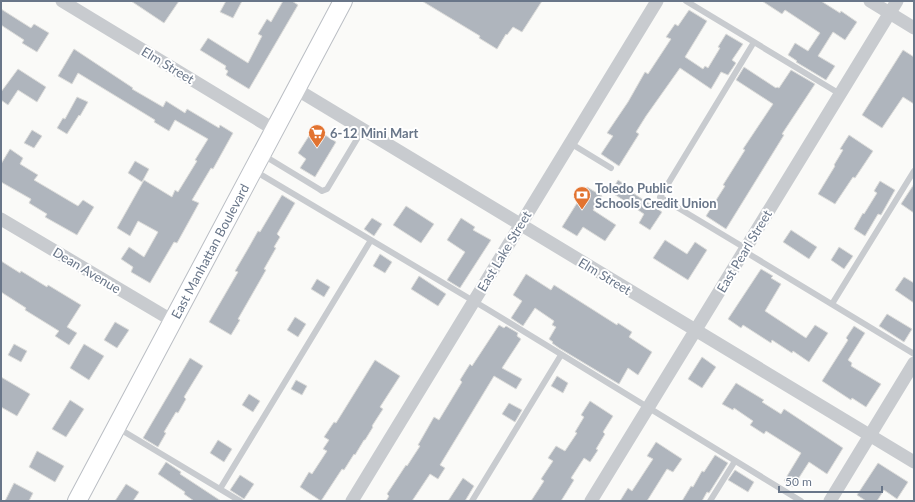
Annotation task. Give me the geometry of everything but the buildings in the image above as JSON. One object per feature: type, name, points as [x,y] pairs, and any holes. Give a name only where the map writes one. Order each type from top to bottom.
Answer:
[{"type":"main road","name":"East Manhattan Boulevard","points":[[77,501],[343,1]]},
{"type":"street","name":"Elm Street","points":[[62,1],[275,130]]},
{"type":"street","name":"East Lake Street","points":[[352,501],[657,1]]},
{"type":"street","points":[[870,1],[914,28]]},
{"type":"street","name":"East Pearl Street","points":[[591,501],[897,1]]},
{"type":"street","name":"Elm Street","points":[[296,90],[914,462]]},
{"type":"street","name":"Dean Avenue","points":[[1,219],[173,321]]},
{"type":"street","points":[[830,501],[914,363]]},
{"type":"lane","points":[[686,1],[840,94]]},
{"type":"lane","points":[[754,42],[660,197],[914,354]]},
{"type":"lane","points":[[262,154],[319,189],[325,190],[363,130]]},
{"type":"lane","points":[[570,143],[611,168]]},
{"type":"lane","points":[[253,170],[474,301],[801,501]]},
{"type":"lane","points":[[832,304],[914,171]]},
{"type":"lane","points":[[220,489],[371,240]]},
{"type":"lane","points":[[472,501],[561,355]]},
{"type":"lane","points":[[117,427],[240,501]]},
{"type":"lane","points":[[710,501],[735,461]]},
{"type":"place","name":"6-12 Mini Mart","points":[[317,148]]},
{"type":"place","name":"Toledo Public Schools Credit Union","points":[[582,210]]}]
